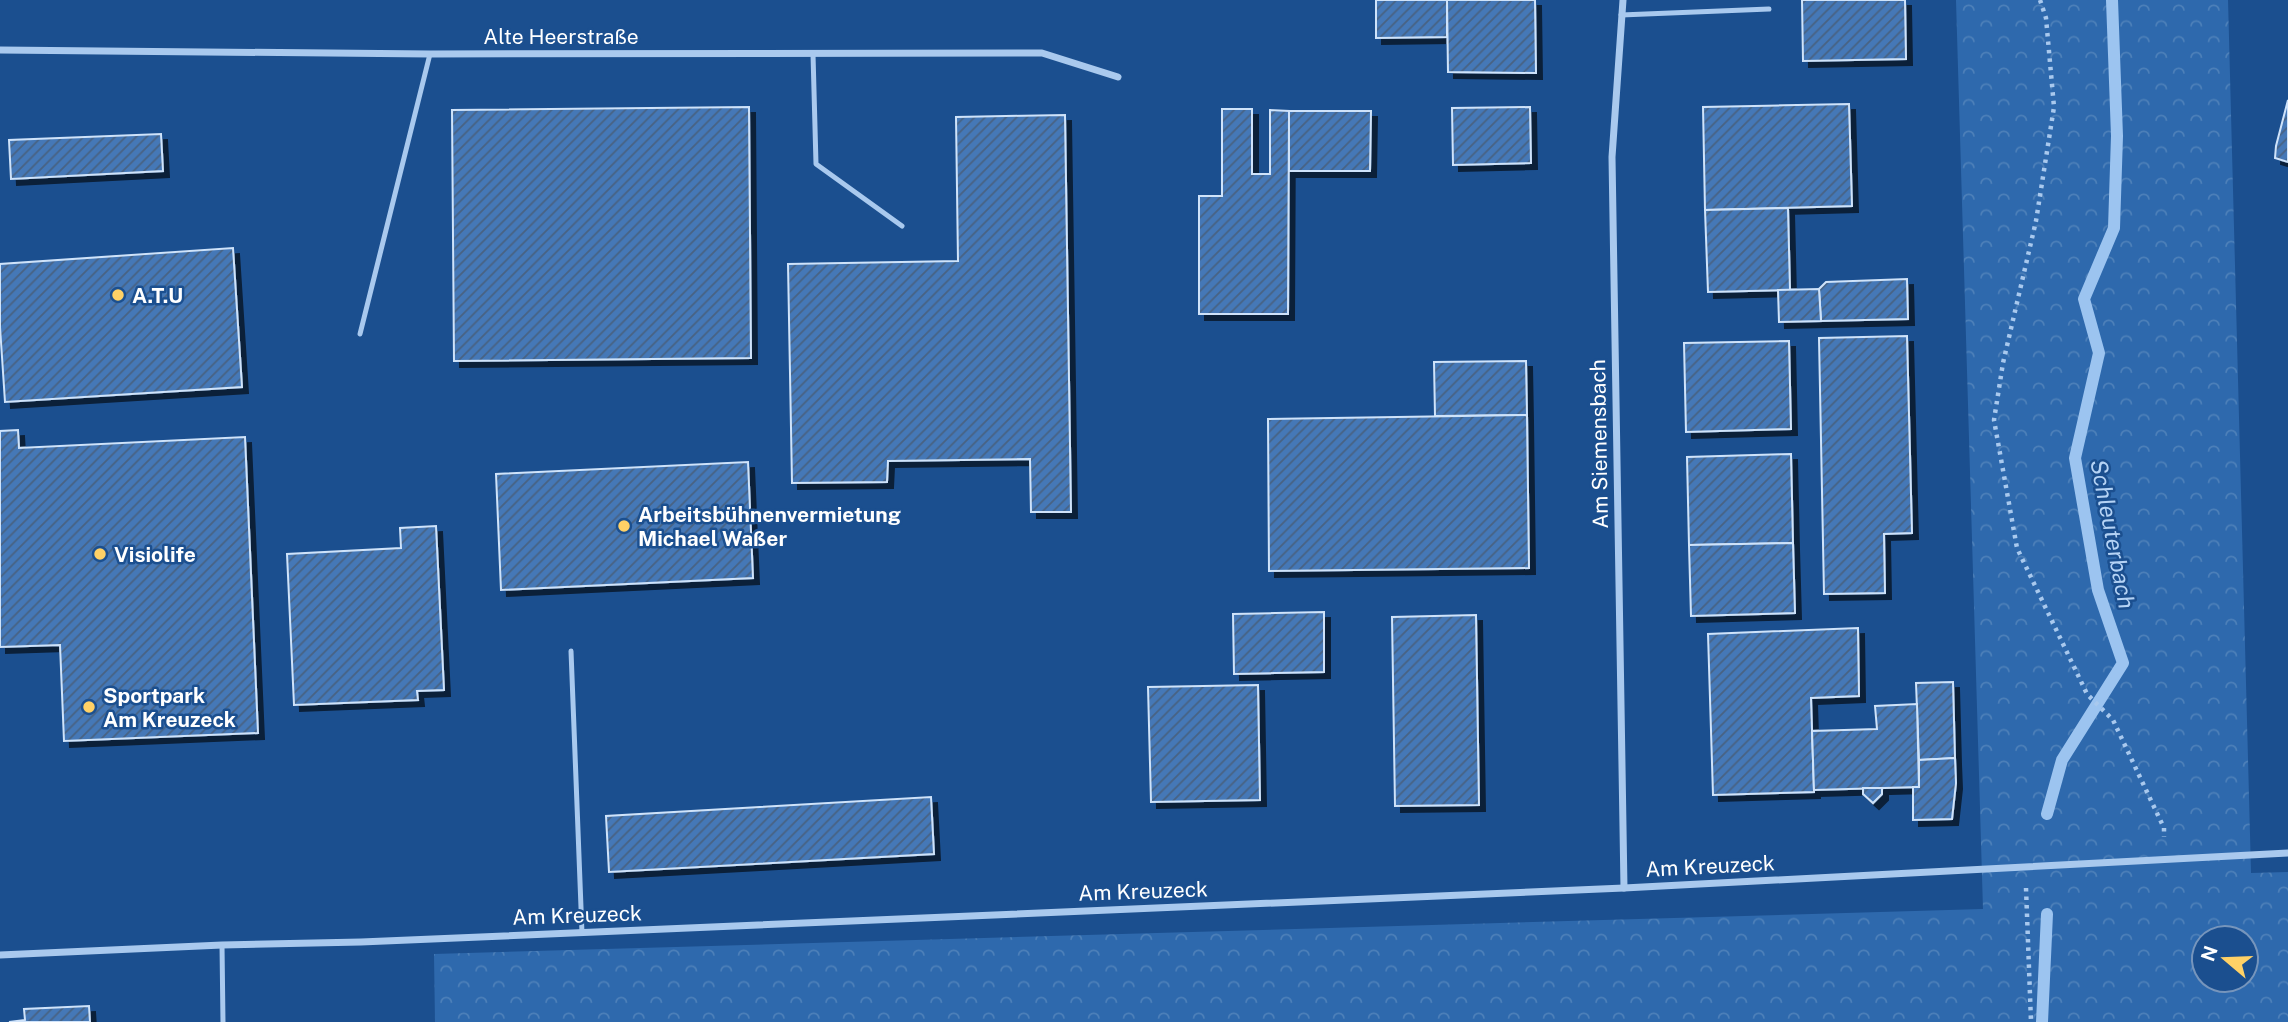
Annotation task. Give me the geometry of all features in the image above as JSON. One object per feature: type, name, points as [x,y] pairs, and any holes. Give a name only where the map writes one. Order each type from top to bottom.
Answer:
[{"type":"street","name":"Am Siemensbach","points":[[1623,0],[1612,157],[1624,888]]},
{"type":"street","name":"Alte Heerstraße","points":[[0,50],[430,54],[1042,53],[1118,77]]},
{"type":"street","name":"Am Kreuzeck","points":[[0,955],[222,945],[361,943],[1624,888],[2288,853]]},
{"type":"lane","points":[[1621,15],[1769,9]]},
{"type":"lane","points":[[360,334],[430,54]]},
{"type":"lane","points":[[813,54],[816,164],[902,226]]},
{"type":"lane","points":[[571,651],[582,933]]},
{"type":"lane","points":[[222,945],[223,1022]]},
{"type":"path","points":[[2040,0],[2046,18],[2053,107],[2036,221],[2003,363],[1994,420],[2017,548],[2087,694],[2113,720],[2164,828],[2163,859]]},
{"type":"path","points":[[2025,866],[2031,1022]]},
{"type":"green space","points":[[1956,0],[2228,0],[2251,873],[2288,872],[2288,1022],[435,1022],[434,954],[1983,909]]},
{"type":"building","points":[[1376,0],[1447,0],[1447,37],[1376,38]]},
{"type":"building","points":[[1447,0],[1535,0],[1536,73],[1448,72]]},
{"type":"building","points":[[1802,0],[1905,0],[1906,59],[1803,61]]},
{"type":"building","points":[[2288,100],[2288,162],[2275,158]]},
{"type":"building","points":[[1849,104],[1852,206],[1705,210],[1703,107]]},
{"type":"building","points":[[749,107],[751,358],[454,361],[452,110]]},
{"type":"building","points":[[1530,107],[1531,163],[1453,165],[1452,108]]},
{"type":"building","points":[[1222,109],[1252,109],[1252,174],[1270,174],[1270,110],[1289,111],[1288,314],[1199,314],[1199,196],[1222,196]]},
{"type":"building","points":[[1289,111],[1371,111],[1370,171],[1289,171]]},
{"type":"building","points":[[1065,115],[1071,512],[1031,512],[1030,459],[888,461],[887,482],[792,483],[788,264],[958,261],[956,117]]},
{"type":"building","points":[[161,134],[163,171],[11,179],[9,140]]},
{"type":"building","points":[[1788,208],[1790,290],[1708,292],[1705,210]]},
{"type":"building","name":"A.T.U","points":[[233,248],[242,387],[5,402],[0,327],[0,264]]},
{"type":"building","points":[[1907,279],[1908,319],[1821,321],[1819,289],[1826,282]]},
{"type":"building","points":[[1819,289],[1821,321],[1779,322],[1778,290]]},
{"type":"building","points":[[1907,336],[1912,533],[1884,534],[1885,593],[1824,594],[1819,338]]},
{"type":"building","points":[[1789,341],[1791,429],[1686,432],[1684,343]]},
{"type":"building","points":[[1526,361],[1527,415],[1435,416],[1434,362]]},
{"type":"building","points":[[1527,415],[1529,568],[1269,571],[1268,419]]},
{"type":"building","points":[[18,430],[19,448],[245,437],[258,733],[64,741],[60,645],[0,647],[0,431]]},
{"type":"building","points":[[1791,454],[1793,543],[1689,545],[1687,457]]},
{"type":"building","name":"Arbeitsbühnenvermietung Michael Waßer","points":[[748,462],[753,578],[501,590],[496,474]]},
{"type":"building","points":[[436,526],[444,690],[417,691],[418,700],[294,705],[287,554],[401,548],[400,528]]},
{"type":"building","points":[[1793,543],[1795,613],[1691,616],[1689,545]]},
{"type":"building","points":[[1324,612],[1324,672],[1234,674],[1233,614]]},
{"type":"building","points":[[1476,615],[1479,805],[1395,806],[1392,617]]},
{"type":"building","points":[[1858,628],[1859,696],[1811,698],[1814,792],[1713,795],[1708,634]]},
{"type":"building","points":[[1953,682],[1955,758],[1919,760],[1916,683]]},
{"type":"building","points":[[1258,685],[1260,800],[1151,802],[1148,687]]},
{"type":"building","points":[[1917,704],[1919,787],[1814,790],[1812,731],[1877,729],[1875,706]]},
{"type":"building","points":[[1955,758],[1956,783],[1952,819],[1913,820],[1913,787],[1919,787],[1919,760]]},
{"type":"building","points":[[1863,788],[1882,788],[1882,794],[1873,803],[1863,794]]},
{"type":"building","points":[[931,797],[934,854],[609,872],[606,816]]},
{"type":"building","points":[[89,1006],[90,1022],[9,1022],[25,1020],[24,1009]]},
{"type":"waterway","name":"Schleuterbach","points":[[2047,814],[2062,760],[2123,663],[2098,590],[2075,458],[2099,353],[2084,299],[2114,228],[2117,136],[2112,0]]},
{"type":"waterway","name":"Schleuterbach","points":[[2042,1022],[2047,914]]},
{"type":"place","name":"A.T.U","points":[[118,295]]},
{"type":"place","name":"Arbeitsbühnenvermietung Michael Waßer","points":[[624,526]]},
{"type":"place","name":"Visiolife","points":[[100,554]]},
{"type":"place","name":"Sportpark Am Kreuzeck","points":[[89,707]]}]
